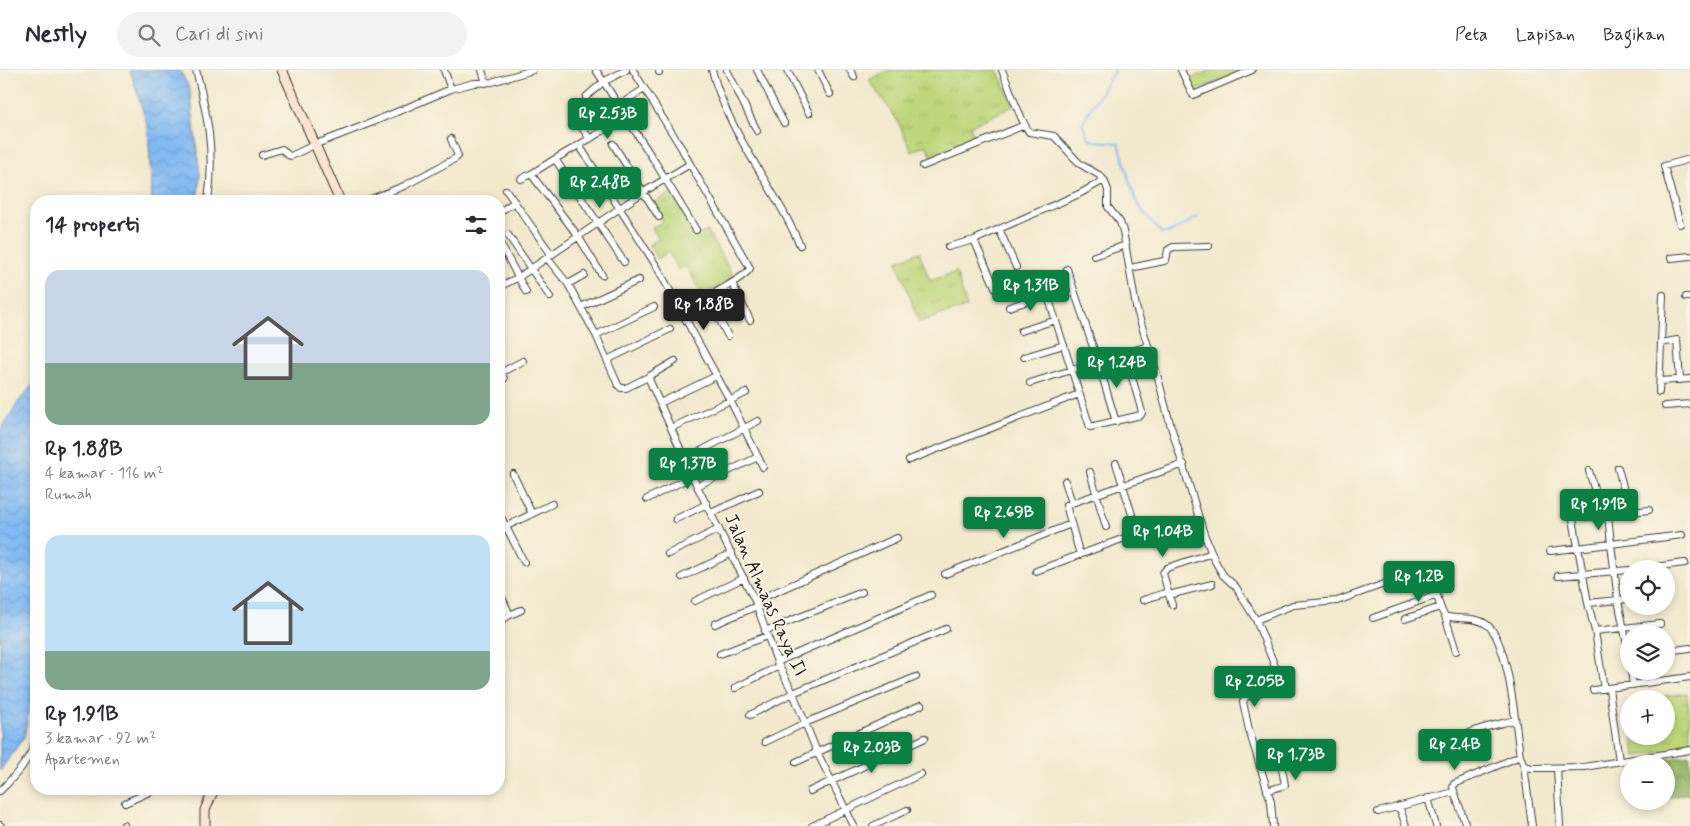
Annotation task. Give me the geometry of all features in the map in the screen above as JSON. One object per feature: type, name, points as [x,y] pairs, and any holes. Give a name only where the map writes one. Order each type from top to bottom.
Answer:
[{"type":"street","points":[[196,70],[206,109],[212,160],[209,195]]},
{"type":"street","points":[[444,70],[451,89]]},
{"type":"street","points":[[482,70],[486,83]]},
{"type":"street","points":[[262,155],[282,149],[291,156],[451,89],[486,83],[533,70]]},
{"type":"street","points":[[596,70],[696,230]]},
{"type":"street","points":[[586,97],[603,82],[626,70]]},
{"type":"street","points":[[633,70],[682,149],[750,268],[748,272],[732,283],[681,311]]},
{"type":"street","points":[[712,70],[722,102],[753,161],[784,212],[800,245]]},
{"type":"street","points":[[727,70],[756,131]]},
{"type":"street","points":[[758,70],[784,123]]},
{"type":"street","points":[[787,70],[809,112]]},
{"type":"street","points":[[818,70],[830,94]]},
{"type":"street","points":[[850,70],[854,77]]},
{"type":"street","points":[[1002,70],[1029,132],[1054,136],[1080,164],[1099,175],[1104,180],[1108,190],[1108,207],[1120,222],[1126,245],[1136,306],[1204,534],[1223,575],[1236,587],[1253,618],[1256,620],[1282,684],[1246,697],[1243,702],[1249,730],[1272,809],[1273,826]]},
{"type":"street","points":[[1181,70],[1192,95],[1252,70]]},
{"type":"street","points":[[283,71],[337,195]]},
{"type":"street","points":[[599,118],[644,89]]},
{"type":"street","points":[[572,114],[590,139]]},
{"type":"street","points":[[521,180],[544,164],[626,117]]},
{"type":"street","points":[[923,166],[1025,125]]},
{"type":"street","points":[[381,195],[404,186],[456,158],[458,156],[452,139]]},
{"type":"street","points":[[613,144],[659,218]]},
{"type":"street","points":[[579,145],[657,267],[763,467]]},
{"type":"street","points":[[555,159],[624,262]]},
{"type":"street","points":[[1680,224],[1664,166],[1690,159]]},
{"type":"street","points":[[505,284],[519,277],[665,178],[690,164]]},
{"type":"street","points":[[530,174],[578,236],[602,275]]},
{"type":"street","points":[[948,247],[974,240],[1079,194],[1104,180]]},
{"type":"street","points":[[506,190],[568,284],[596,336],[618,385],[626,388],[675,360]]},
{"type":"street","points":[[505,208],[515,202]]},
{"type":"street","points":[[999,229],[1016,267]]},
{"type":"street","points":[[508,235],[550,297]]},
{"type":"street","points":[[974,240],[996,289]]},
{"type":"street","points":[[1094,256],[1126,245]]},
{"type":"street","points":[[1130,268],[1164,261],[1166,260],[1168,250],[1173,247],[1209,246]]},
{"type":"street","points":[[505,252],[526,292]]},
{"type":"street","points":[[1671,258],[1690,256]]},
{"type":"street","points":[[1067,269],[1116,422]]},
{"type":"street","points":[[568,284],[584,275]]},
{"type":"street","points":[[581,307],[639,280]]},
{"type":"street","points":[[732,283],[750,320]]},
{"type":"street","points":[[1044,284],[1090,427],[1141,415],[1142,412],[1124,353]]},
{"type":"street","points":[[1659,392],[1662,295]]},
{"type":"street","points":[[707,296],[728,336]]},
{"type":"street","points":[[1009,308],[1048,296]]},
{"type":"street","points":[[596,336],[654,307]]},
{"type":"street","points":[[1021,331],[1056,320]]},
{"type":"street","points":[[607,360],[670,329]]},
{"type":"street","points":[[1661,343],[1676,340],[1680,380]]},
{"type":"street","points":[[1024,357],[1064,345]]},
{"type":"street","points":[[1030,382],[1148,346]]},
{"type":"street","points":[[505,370],[523,361]]},
{"type":"street","points":[[660,403],[716,376]]},
{"type":"street","name":"Jalan Almaas Raya II","points":[[648,377],[706,504],[756,604],[778,664],[793,693],[817,752],[854,826]]},
{"type":"street","points":[[1660,381],[1690,379]]},
{"type":"street","points":[[671,428],[746,393]]},
{"type":"street","points":[[909,460],[1079,394]]},
{"type":"street","points":[[1665,406],[1690,404]]},
{"type":"street","points":[[685,459],[758,421]]},
{"type":"street","points":[[698,486],[758,457]]},
{"type":"street","points":[[1116,463],[1133,518]]},
{"type":"street","points":[[1080,555],[1066,505],[1184,464]]},
{"type":"street","points":[[1618,468],[1630,512]]},
{"type":"street","points":[[1589,471],[1598,502]]},
{"type":"street","points":[[1090,472],[1106,527]]},
{"type":"street","points":[[513,474],[532,514]]},
{"type":"street","points":[[647,499],[693,476]]},
{"type":"street","points":[[1065,481],[1072,503]]},
{"type":"street","points":[[711,513],[759,491]]},
{"type":"street","points":[[1587,506],[1624,494]]},
{"type":"street","points":[[505,527],[552,504]]},
{"type":"street","points":[[676,519],[706,504]]},
{"type":"street","points":[[1587,517],[1649,510]]},
{"type":"street","points":[[1608,515],[1618,600],[1624,625]]},
{"type":"street","points":[[1573,519],[1619,761]]},
{"type":"street","points":[[945,574],[1071,524]]},
{"type":"street","points":[[668,554],[719,529]]},
{"type":"street","points":[[505,533],[524,562]]},
{"type":"street","points":[[1036,571],[1138,533]]},
{"type":"street","points":[[1550,552],[1682,535]]},
{"type":"street","points":[[715,624],[897,538]]},
{"type":"street","points":[[682,577],[732,553]]},
{"type":"street","points":[[1172,605],[1163,573],[1164,570],[1212,553]]},
{"type":"street","points":[[1675,565],[1685,564]]},
{"type":"street","points":[[1558,576],[1620,571]]},
{"type":"street","points":[[1256,620],[1293,604],[1344,600],[1396,580],[1430,577],[1434,581],[1440,607],[1445,616],[1456,651]]},
{"type":"street","points":[[695,601],[744,578]]},
{"type":"street","points":[[1143,600],[1212,584]]},
{"type":"street","points":[[720,654],[862,592]]},
{"type":"street","points":[[735,688],[778,664],[931,595]]},
{"type":"street","points":[[1373,618],[1437,595]]},
{"type":"street","points":[[1588,603],[1618,600]]},
{"type":"street","points":[[505,604],[510,614]]},
{"type":"street","points":[[1405,619],[1440,607]]},
{"type":"street","points":[[505,618],[521,610]]},
{"type":"street","points":[[1445,616],[1482,622],[1491,628],[1495,635],[1512,687],[1520,756],[1524,766],[1532,826]]},
{"type":"street","points":[[1651,625],[1660,624]]},
{"type":"street","points":[[1595,631],[1620,628]]},
{"type":"street","points":[[750,715],[793,693],[946,629]]},
{"type":"street","points":[[1675,650],[1690,648]]},
{"type":"street","points":[[765,742],[805,723],[916,677]]},
{"type":"street","points":[[1593,690],[1690,677]]},
{"type":"street","points":[[1632,680],[1633,685]]},
{"type":"street","points":[[796,762],[920,705]]},
{"type":"street","points":[[1453,743],[1465,734],[1475,730],[1515,720]]},
{"type":"street","points":[[810,791],[925,738]]},
{"type":"street","points":[[1267,791],[1285,785],[1279,753],[1299,748]]},
{"type":"street","points":[[1524,766],[1529,768],[1584,767],[1690,750]]},
{"type":"street","points":[[0,791],[20,772],[30,755]]},
{"type":"street","points":[[1466,826],[1453,788],[1458,782],[1520,756]]},
{"type":"street","points":[[1557,768],[1560,826]]},
{"type":"street","points":[[812,826],[922,774]]},
{"type":"street","points":[[1378,812],[1454,792]]},
{"type":"street","points":[[126,803],[143,795]]},
{"type":"street","points":[[205,826],[205,810],[211,795]]},
{"type":"street","points":[[1428,798],[1436,826]]},
{"type":"street","points":[[1399,806],[1406,826]]},
{"type":"street","points":[[873,826],[907,810]]},
{"type":"green space","points":[[889,70],[997,70],[1014,106],[970,126],[976,140],[933,159],[926,145],[912,152],[897,120],[869,80]]},
{"type":"green space","points":[[1212,70],[1245,70],[1192,92],[1187,80]]},
{"type":"green space","points":[[670,193],[696,236],[707,231],[734,277],[703,296],[686,266],[678,270],[669,252],[657,259],[649,245],[659,239],[652,228],[663,221],[652,204]]},
{"type":"green space","points":[[919,252],[930,281],[956,272],[967,307],[919,322],[897,261]]},
{"type":"green space","points":[[1687,693],[1690,720],[1690,748],[1635,755],[1634,745],[1675,745],[1675,695]]},
{"type":"green space","points":[[1690,755],[1690,793],[1675,796],[1675,758]]},
{"type":"water","points":[[130,70],[180,70],[190,90],[200,176],[198,195],[152,195],[148,128]]},
{"type":"water","points":[[30,388],[30,702],[24,737],[0,771],[0,431],[19,401]]},
{"type":"waterway","points":[[1115,70],[1082,123],[1088,138],[1094,141],[1119,143],[1129,179],[1127,175],[1138,205],[1161,233],[1170,233],[1198,217]]}]
